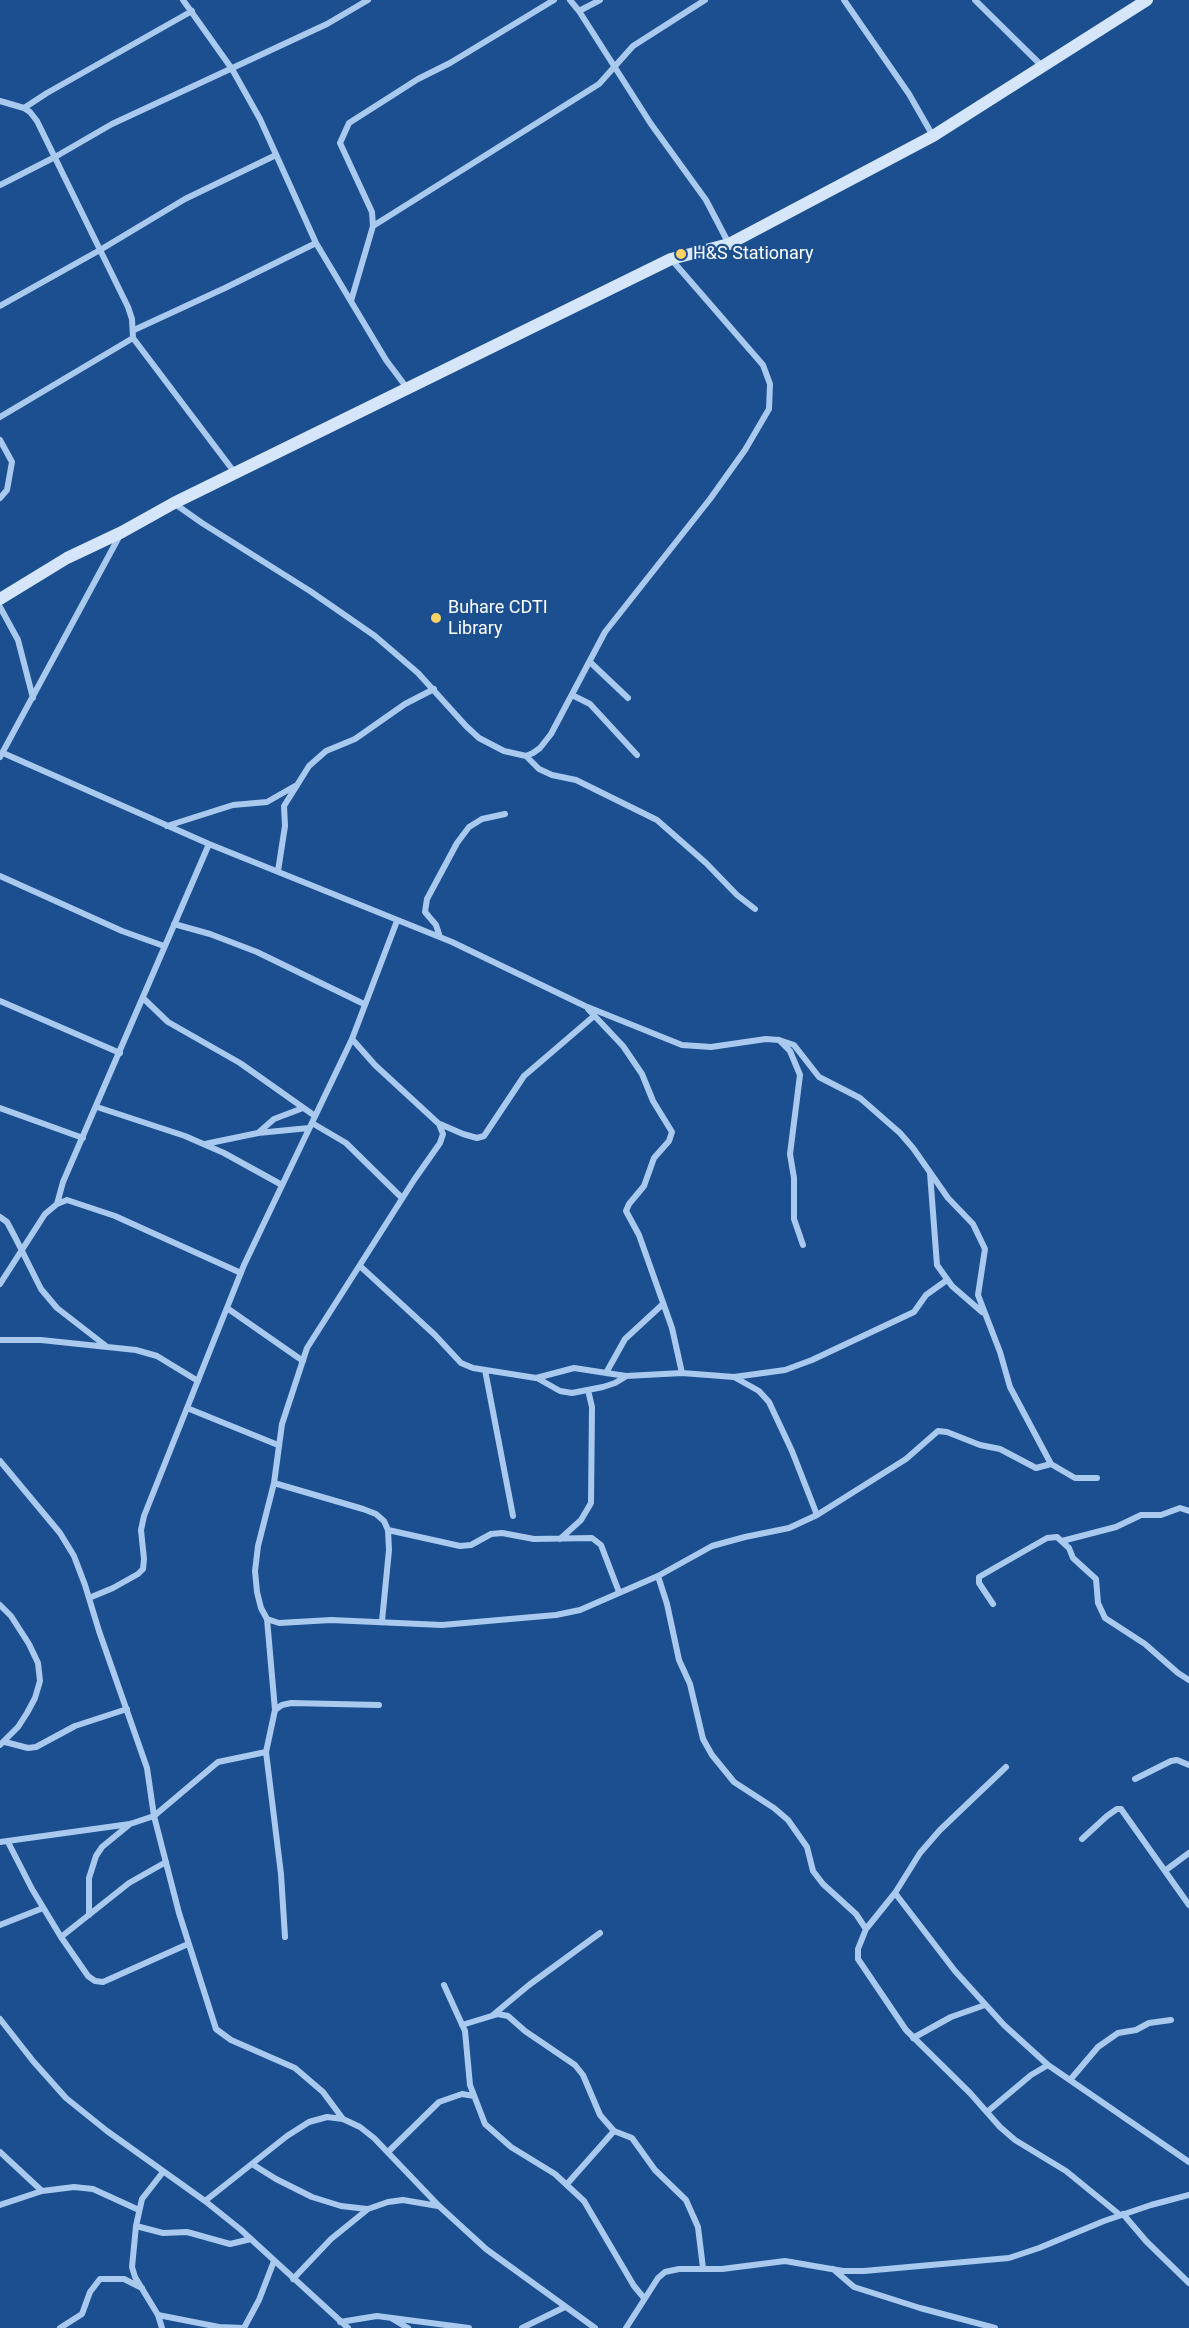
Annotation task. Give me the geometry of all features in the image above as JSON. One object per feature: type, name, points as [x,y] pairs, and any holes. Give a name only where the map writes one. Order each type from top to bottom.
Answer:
[{"type":"main road","points":[[0,599],[67,558],[122,532],[174,503],[670,259],[729,244],[933,136],[1148,0]]},
{"type":"street","points":[[183,0],[232,69],[260,119],[316,243],[386,360],[408,389]]},
{"type":"street","points":[[0,185],[112,124],[327,24],[368,0]]},
{"type":"street","points":[[351,302],[374,226],[372,212],[340,143],[349,123],[418,79],[450,63],[554,0]]},
{"type":"street","points":[[570,0],[651,124],[700,192],[729,244]]},
{"type":"street","points":[[579,11],[600,0]]},
{"type":"street","points":[[374,226],[586,92],[603,80],[639,42],[705,0]]},
{"type":"street","points":[[844,0],[909,94],[933,136]]},
{"type":"street","points":[[975,0],[1043,67]]},
{"type":"street","points":[[24,108],[192,11]]},
{"type":"street","points":[[0,101],[24,108],[37,121],[128,307],[134,330],[133,338],[235,473]]},
{"type":"street","points":[[0,306],[185,199],[276,155]]},
{"type":"street","points":[[134,330],[316,243]]},
{"type":"street","points":[[526,756],[540,748],[545,741],[605,632],[701,512],[745,450],[771,402],[770,384],[762,365],[670,259]]},
{"type":"street","points":[[0,417],[133,338]]},
{"type":"street","points":[[0,440],[12,462],[7,490],[0,498]]},
{"type":"street","points":[[174,503],[351,619],[388,647],[434,689],[461,722],[479,738],[494,747],[526,756],[539,769],[552,775],[576,780],[657,820],[706,863],[737,896],[755,909]]},
{"type":"street","points":[[122,532],[1,755],[208,844],[440,937],[585,1006],[682,1045],[711,1047],[754,1040],[779,1040],[794,1046],[819,1077],[860,1098],[879,1114],[913,1148],[948,1198],[973,1224],[985,1249],[978,1295],[1000,1352],[1010,1387],[1051,1464],[1075,1478],[1097,1478]]},
{"type":"street","points":[[0,607],[18,640],[33,698]]},
{"type":"street","points":[[590,662],[628,698]]},
{"type":"street","points":[[278,871],[285,821],[284,806],[309,766],[326,751],[355,740],[405,704],[434,689]]},
{"type":"street","points":[[572,695],[590,704],[638,754]]},
{"type":"street","points":[[167,826],[233,805],[267,802],[295,786]]},
{"type":"street","points":[[440,937],[436,925],[428,917],[425,909],[430,892],[457,843],[469,827],[482,819],[505,814]]},
{"type":"street","points":[[57,1204],[63,1182],[208,844]]},
{"type":"street","points":[[0,876],[122,931],[164,946]]},
{"type":"street","points":[[89,1598],[141,1572],[144,1559],[141,1530],[144,1516],[241,1273],[352,1039],[397,921]]},
{"type":"street","points":[[174,924],[210,934],[257,952],[364,1004]]},
{"type":"street","points":[[143,998],[168,1022],[240,1063],[315,1116]]},
{"type":"street","points":[[0,1001],[120,1053]]},
{"type":"street","points":[[585,1006],[623,1046],[642,1074],[653,1101],[672,1132],[669,1141],[654,1158],[645,1186],[629,1204],[626,1211],[639,1236],[672,1328],[682,1373]]},
{"type":"street","points":[[439,1124],[477,1138],[484,1136],[524,1076],[594,1016]]},
{"type":"street","points":[[285,1937],[281,1874],[266,1752],[275,1710],[267,1619],[261,1608],[257,1592],[255,1571],[258,1546],[274,1483],[278,1445],[289,1400],[307,1348],[402,1198],[440,1143],[443,1130],[375,1065],[352,1039]]},
{"type":"street","points":[[779,1040],[790,1051],[800,1075],[790,1154],[794,1178],[794,1218],[803,1245]]},
{"type":"street","points":[[97,1107],[152,1124],[204,1145],[282,1185]]},
{"type":"street","points":[[0,1108],[83,1138]]},
{"type":"street","points":[[258,1133],[274,1119],[303,1108]]},
{"type":"street","points":[[204,1145],[310,1125],[346,1143],[402,1198]]},
{"type":"street","points":[[930,1172],[937,1265],[947,1280],[984,1315]]},
{"type":"street","points":[[0,1284],[45,1214],[57,1204],[67,1200],[115,1216],[241,1273]]},
{"type":"street","points":[[0,1217],[6,1222],[41,1289],[57,1308],[106,1346]]},
{"type":"street","points":[[360,1266],[435,1335],[461,1363],[485,1370],[536,1378],[560,1390],[572,1393],[615,1383],[626,1376]]},
{"type":"street","points":[[536,1378],[573,1368],[626,1376],[682,1373],[735,1377],[785,1370],[894,1323],[918,1309],[926,1295],[947,1280]]},
{"type":"street","points":[[606,1373],[624,1339],[663,1304]]},
{"type":"street","points":[[227,1308],[303,1361]]},
{"type":"street","points":[[0,1340],[40,1340],[136,1350],[157,1356],[198,1381]]},
{"type":"street","points":[[485,1370],[513,1516]]},
{"type":"street","points":[[735,1377],[759,1391],[769,1402],[792,1451],[817,1515]]},
{"type":"street","points":[[560,1540],[581,1520],[591,1503],[591,1407],[588,1390]]},
{"type":"street","points":[[187,1408],[278,1445]]},
{"type":"street","points":[[267,1619],[279,1623],[332,1620],[442,1625],[556,1615],[580,1610],[658,1576],[712,1546],[789,1528],[817,1515],[906,1459],[938,1431],[1000,1449],[1036,1468],[1051,1464]]},
{"type":"street","points":[[0,1461],[60,1533],[74,1556],[147,1768],[154,1816],[166,1862],[188,1944],[216,2029],[231,2040],[295,2067],[323,2092],[343,2119]]},
{"type":"street","points":[[274,1483],[376,1514],[384,1521],[388,1530],[389,1550],[382,1621]]},
{"type":"street","points":[[1062,1541],[1116,1527],[1141,1515],[1161,1515],[1180,1508],[1189,1511]]},
{"type":"street","points":[[388,1530],[460,1546],[471,1545],[491,1534],[502,1533],[534,1539],[560,1540],[585,1537],[597,1541],[610,1563],[619,1592]]},
{"type":"street","points":[[993,1604],[978,1578],[1053,1536],[1062,1541],[1074,1558],[1096,1579],[1098,1603],[1105,1618],[1145,1644],[1189,1680]]},
{"type":"street","points":[[658,1576],[667,1604],[679,1660],[690,1684],[703,1738],[712,1755],[734,1782],[788,1820],[807,1847],[813,1871],[823,1884],[856,1914],[866,1929]]},
{"type":"street","points":[[0,1605],[29,1644],[38,1663],[40,1680],[35,1698],[27,1713],[2,1744]]},
{"type":"street","points":[[275,1710],[291,1703],[379,1705]]},
{"type":"street","points":[[2,1744],[36,1747],[75,1726],[128,1709]]},
{"type":"street","points":[[188,1944],[103,1982],[95,1981],[88,1976],[61,1938],[4,1842],[130,1824],[154,1816],[218,1762],[231,1757],[266,1752]]},
{"type":"street","points":[[1135,1779],[1171,1761],[1177,1760],[1189,1765]]},
{"type":"street","points":[[1005,1767],[940,1830],[920,1853],[896,1893],[866,1929],[858,1949],[858,1959],[906,2030],[1010,2136],[1066,2171],[1122,2215],[1189,2283]]},
{"type":"street","points":[[1082,1839],[1116,1809],[1121,1809],[1189,1905]]},
{"type":"street","points":[[89,1915],[89,1878],[96,1856],[102,1847],[130,1824]]},
{"type":"street","points":[[1166,1870],[1189,1853]]},
{"type":"street","points":[[61,1938],[129,1883],[166,1862]]},
{"type":"street","points":[[896,1893],[948,1962],[985,2005],[1048,2065],[1189,2162]]},
{"type":"street","points":[[0,1925],[43,1908]]},
{"type":"street","points":[[492,2016],[529,1985],[600,1933]]},
{"type":"street","points":[[444,1985],[465,2031],[471,2085],[485,2124],[511,2147],[555,2174],[584,2201],[634,2286],[644,2298]]},
{"type":"street","points":[[913,2038],[951,2017],[985,2005]]},
{"type":"street","points":[[462,2025],[492,2016],[508,2016],[525,2031],[575,2065],[583,2075],[600,2115],[614,2131],[632,2138],[655,2170],[686,2200],[698,2228],[703,2268]]},
{"type":"street","points":[[0,2019],[3,2029],[66,2098],[205,2201],[251,2239],[348,2328]]},
{"type":"street","points":[[1070,2080],[1098,2047],[1118,2033],[1136,2030],[1149,2023],[1171,2020]]},
{"type":"street","points":[[987,2112],[1031,2075],[1048,2065]]},
{"type":"street","points":[[388,2152],[439,2102],[462,2094],[474,2096]]},
{"type":"street","points":[[205,2201],[287,2136],[309,2122],[327,2117],[343,2119],[360,2127],[388,2152],[439,2206],[502,2262],[595,2328]]},
{"type":"street","points":[[567,2184],[614,2131]]},
{"type":"street","points":[[0,2152],[42,2191]]},
{"type":"street","points":[[252,2164],[312,2197],[341,2206],[368,2209]]},
{"type":"street","points":[[162,2328],[158,2314],[135,2277],[132,2267],[136,2226],[142,2199],[163,2172]]},
{"type":"street","points":[[0,2205],[42,2191],[74,2187],[93,2189],[139,2210]]},
{"type":"street","points":[[626,2328],[644,2298],[665,2272],[679,2269],[722,2269],[785,2261],[833,2269],[874,2271],[1009,2258],[1122,2215],[1189,2195]]},
{"type":"street","points":[[293,2279],[331,2239],[368,2209],[403,2200],[439,2206]]},
{"type":"street","points":[[136,2226],[163,2233],[187,2232],[230,2244],[251,2239]]},
{"type":"street","points":[[158,2314],[219,2327],[244,2328],[259,2300],[274,2261]]},
{"type":"street","points":[[833,2269],[854,2287],[995,2328]]},
{"type":"street","points":[[60,2328],[82,2314],[90,2292],[100,2279],[124,2279],[143,2288]]},
{"type":"street","points":[[522,2328],[565,2307]]},
{"type":"street","points":[[340,2322],[387,2316],[470,2328]]},
{"type":"street","points":[[387,2316],[408,2328]]},
{"type":"place","name":"H&S Stationary","points":[[681,254]]},
{"type":"place","name":"Buhare CDTI Library","points":[[436,618]]}]
